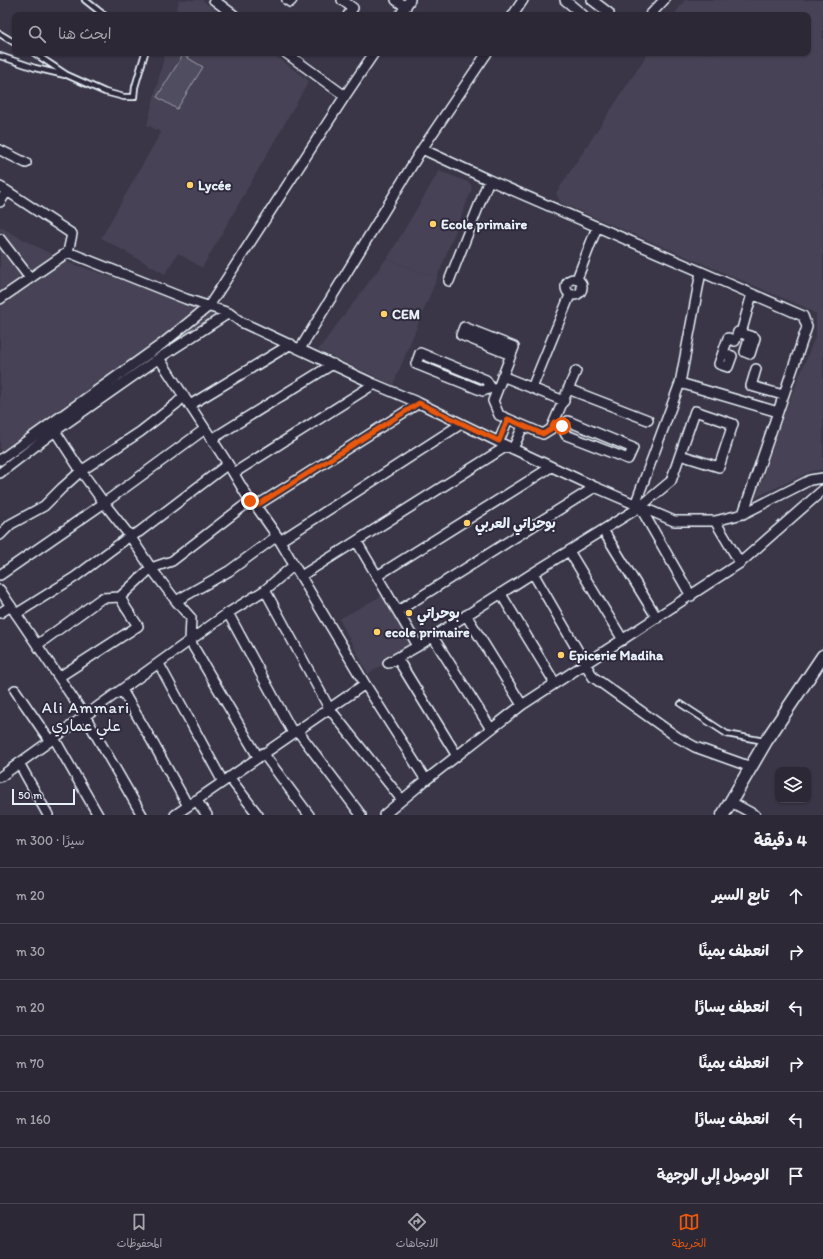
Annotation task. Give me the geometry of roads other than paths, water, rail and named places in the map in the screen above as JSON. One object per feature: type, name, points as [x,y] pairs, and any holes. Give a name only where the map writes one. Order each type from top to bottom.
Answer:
[{"type":"street","points":[[214,0],[230,12]]},
{"type":"street","points":[[287,0],[290,2],[292,0]]},
{"type":"street","points":[[342,0],[353,8],[350,12]]},
{"type":"street","points":[[396,0],[408,3],[402,12]]},
{"type":"street","points":[[515,12],[523,0]]},
{"type":"street","points":[[566,0],[580,12]]},
{"type":"street","points":[[592,0],[607,12]]},
{"type":"street","points":[[653,12],[664,0]]},
{"type":"street","points":[[290,56],[345,96]]},
{"type":"street","points":[[0,460],[162,344],[209,306],[372,56]]},
{"type":"street","points":[[300,349],[422,149],[485,56]]},
{"type":"street","points":[[422,149],[489,180],[803,316],[806,328],[743,514]]},
{"type":"street","points":[[0,150],[26,163]]},
{"type":"street","points":[[449,281],[489,180]]},
{"type":"street","points":[[0,202],[4,189],[72,234],[68,252],[0,299]]},
{"type":"street","points":[[532,388],[570,295],[566,289],[567,282],[573,278],[577,279],[598,227]]},
{"type":"street","points":[[0,239],[30,278]]},
{"type":"street","points":[[68,252],[186,299],[229,313],[241,322],[374,384],[419,403],[499,441],[510,448],[674,521],[715,521],[743,514],[810,480],[823,478]]},
{"type":"street","points":[[691,596],[638,506],[680,383],[701,272]]},
{"type":"street","points":[[741,333],[752,294]]},
{"type":"street","points":[[0,473],[55,431],[159,358],[229,313]]},
{"type":"street","points":[[510,355],[461,335],[464,327],[514,347],[502,376],[494,389],[493,401],[499,415],[543,434],[558,424],[568,421],[632,448],[628,459],[566,435],[558,424]]},
{"type":"street","points":[[723,353],[728,338],[735,341],[738,332],[750,336]]},
{"type":"street","points":[[190,405],[291,344]]},
{"type":"street","points":[[420,353],[486,380],[494,389],[483,392],[416,364],[420,353]]},
{"type":"street","points":[[159,358],[253,504],[278,539],[365,684],[426,780]]},
{"type":"street","points":[[212,440],[333,364]]},
{"type":"street","points":[[756,369],[751,386],[783,395]]},
{"type":"street","points":[[558,424],[568,389],[576,371]]},
{"type":"street","points":[[502,376],[564,402]]},
{"type":"street","points":[[680,383],[778,412]]},
{"type":"street","points":[[234,473],[374,384]]},
{"type":"street","points":[[568,389],[648,420]]},
{"type":"street","points":[[0,535],[11,524],[44,506],[81,471],[140,432],[184,396]]},
{"type":"street","points":[[37,645],[102,598],[120,598],[151,568],[172,561],[253,504],[419,403]]},
{"type":"street","points":[[388,663],[433,637],[603,530],[671,481],[695,411],[733,424],[719,467],[680,455]]},
{"type":"street","points":[[499,441],[508,419]]},
{"type":"street","points":[[176,601],[229,571],[461,424]]},
{"type":"street","points":[[301,576],[510,448],[523,426]]},
{"type":"street","points":[[0,575],[104,503],[205,429]]},
{"type":"street","points":[[55,431],[81,471],[130,536],[151,568],[191,618],[190,641],[260,755],[310,815]]},
{"type":"street","points":[[16,614],[75,577],[130,536],[139,532],[228,464]]},
{"type":"street","points":[[377,576],[551,467]]},
{"type":"street","points":[[398,611],[595,487]]},
{"type":"street","points":[[384,815],[522,705],[740,563],[823,490]]},
{"type":"street","points":[[715,521],[740,563]]},
{"type":"street","points":[[603,530],[656,618]]},
{"type":"street","points":[[357,542],[418,646]]},
{"type":"street","points":[[569,551],[623,640]]},
{"type":"street","points":[[0,777],[228,613],[265,590],[294,565]]},
{"type":"street","points":[[533,573],[593,677],[677,737],[695,747],[751,767]]},
{"type":"street","points":[[0,590],[85,716],[142,815]]},
{"type":"street","points":[[265,590],[329,708],[402,800]]},
{"type":"street","points":[[501,594],[556,683]]},
{"type":"street","points":[[59,677],[138,626],[120,598]]},
{"type":"street","points":[[0,613],[10,606]]},
{"type":"street","points":[[228,613],[295,731],[361,815]]},
{"type":"street","points":[[466,616],[522,705]]},
{"type":"street","points":[[433,637],[491,729]]},
{"type":"street","points":[[723,815],[766,741],[823,656]]},
{"type":"street","points":[[398,658],[457,756]]},
{"type":"street","points":[[159,664],[226,779],[258,815]]},
{"type":"street","points":[[175,815],[365,684]]},
{"type":"street","points":[[15,690],[52,740],[98,815]]},
{"type":"street","points":[[122,690],[154,743],[188,806]]},
{"type":"street","points":[[19,763],[48,815]]},
{"type":"street","points":[[196,800],[207,815]]},
{"type":"street","points":[[731,802],[755,815]]},
{"type":"lane","points":[[85,0],[100,12]]},
{"type":"lane","points":[[0,34],[12,41]]},
{"type":"lane","points":[[0,56],[35,68],[67,75]]},
{"type":"lane","points":[[38,56],[67,75],[105,92],[124,97],[134,97],[135,87],[144,56]]},
{"type":"lane","points":[[681,704],[727,734],[766,741]]},
{"type":"place","name":"Lycée","points":[[190,185]]},
{"type":"place","name":"Ecole primaire","points":[[433,224]]},
{"type":"place","name":"CEM","points":[[384,314]]},
{"type":"place","name":"بوحراتي العربي","points":[[467,523]]},
{"type":"place","name":"بوحراتي","points":[[409,613]]},
{"type":"place","name":"ecole primaire","points":[[377,632]]},
{"type":"place","name":"Epicerie Madiha","points":[[561,655]]},
{"type":"district","name":"Ali Ammari علي عماري","points":[[86,716]]}]
